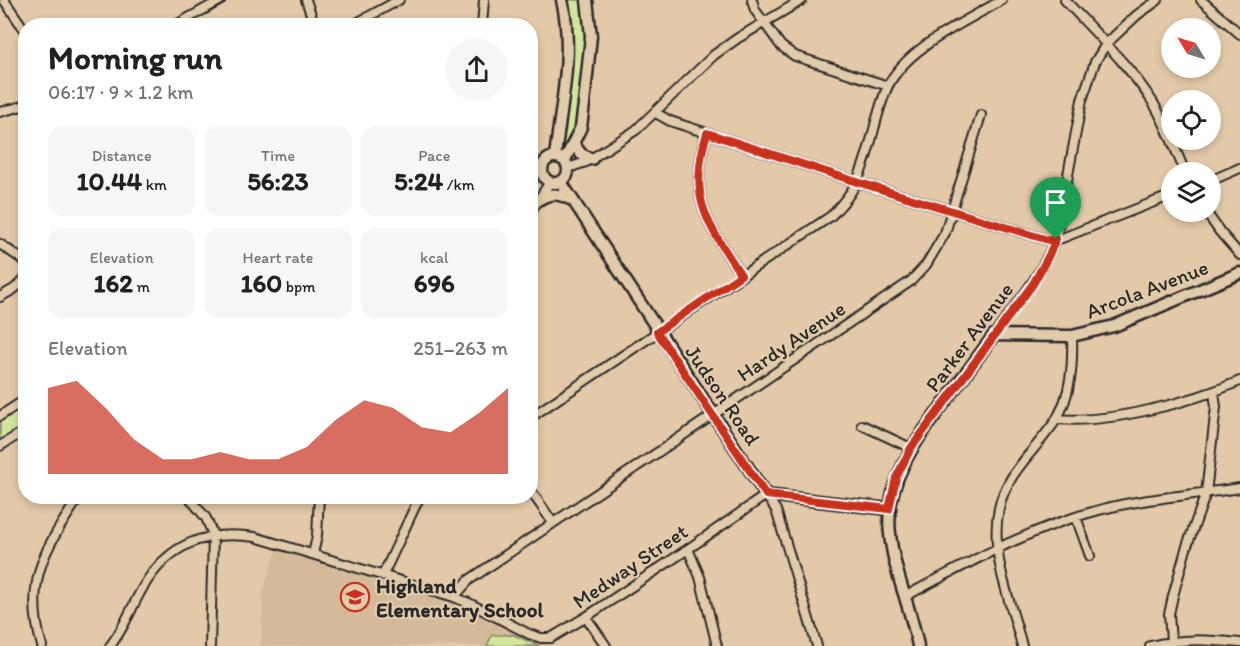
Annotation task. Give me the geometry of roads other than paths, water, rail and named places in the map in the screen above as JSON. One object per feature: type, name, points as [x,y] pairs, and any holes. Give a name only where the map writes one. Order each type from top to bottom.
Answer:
[{"type":"street","points":[[4,0],[18,20]]},
{"type":"street","points":[[188,18],[221,0]]},
{"type":"street","points":[[306,0],[312,18]]},
{"type":"street","points":[[366,18],[399,0]]},
{"type":"street","points":[[483,18],[484,0]]},
{"type":"street","points":[[538,202],[555,182],[567,176],[563,162],[568,34],[562,0]]},
{"type":"street","points":[[563,162],[581,127],[591,36],[587,0]]},
{"type":"street","points":[[752,0],[781,46],[795,56],[888,86]]},
{"type":"street","points":[[538,165],[546,160],[563,162],[575,167],[592,159],[636,130],[656,113],[689,77],[714,55],[802,0]]},
{"type":"street","points":[[538,412],[831,216],[847,199],[857,182],[888,86],[904,63],[921,48],[1002,0]]},
{"type":"street","points":[[1065,0],[1128,67],[1153,102],[1181,162]]},
{"type":"street","name":"Parker Avenue","points":[[918,646],[892,550],[889,509],[896,478],[911,448],[1033,284],[1048,257],[1056,239],[1082,100],[1095,62],[1106,44],[1137,15],[1158,0]]},
{"type":"street","points":[[1201,0],[1240,34]]},
{"type":"street","points":[[0,112],[18,107]]},
{"type":"street","points":[[656,113],[670,121],[857,182],[1048,240],[1161,199]]},
{"type":"street","name":"Hardy Avenue","points":[[454,597],[469,580],[911,281],[938,247],[953,210],[981,115]]},
{"type":"street","points":[[707,133],[698,173],[703,210],[741,275]]},
{"type":"street","points":[[574,144],[581,154],[592,159]]},
{"type":"street","name":"Judson Road","points":[[538,167],[544,176],[555,182],[572,200],[766,495]]},
{"type":"street","points":[[1221,176],[1240,168]]},
{"type":"street","points":[[540,199],[548,194],[555,194],[572,200]]},
{"type":"street","points":[[1213,222],[1240,255]]},
{"type":"street","points":[[0,244],[18,256]]},
{"type":"street","name":"Arcola Avenue","points":[[994,335],[1072,336],[1114,326],[1240,273]]},
{"type":"street","points":[[0,297],[18,285]]},
{"type":"street","points":[[1022,646],[997,557],[996,525],[999,506],[1014,474],[1057,419],[1071,381],[1072,336]]},
{"type":"street","points":[[1057,419],[1075,421],[1156,408],[1214,392],[1240,381]]},
{"type":"street","points":[[1171,641],[1169,614],[1173,596],[1206,493],[1216,407],[1214,392]]},
{"type":"street","points":[[0,416],[18,404]]},
{"type":"street","points":[[862,425],[911,448]]},
{"type":"street","points":[[0,446],[18,435]]},
{"type":"street","points":[[906,596],[998,547],[1076,517],[1121,506],[1240,488]]},
{"type":"street","points":[[766,495],[889,509]]},
{"type":"street","points":[[766,495],[776,510],[817,646]]},
{"type":"street","name":"Medway Street","points":[[110,646],[118,636],[142,589],[156,568],[171,554],[184,545],[213,536],[235,535],[255,537],[454,597],[529,634],[551,638],[586,617],[766,495]]},
{"type":"street","points":[[538,500],[553,523]]},
{"type":"street","points":[[42,646],[36,627],[34,596],[41,562],[53,536],[75,504]]},
{"type":"street","points":[[195,504],[206,518],[213,536],[210,646]]},
{"type":"street","points":[[313,554],[317,536],[319,504]]},
{"type":"street","points":[[383,575],[416,504]]},
{"type":"street","points":[[1076,517],[1090,556]]},
{"type":"street","points":[[688,549],[700,577],[717,646]]},
{"type":"street","points":[[586,617],[606,646]]},
{"type":"street","points":[[1150,646],[1171,641],[1199,640],[1240,643]]},
{"type":"place","name":"Highland Elementary School","points":[[355,597]]}]
